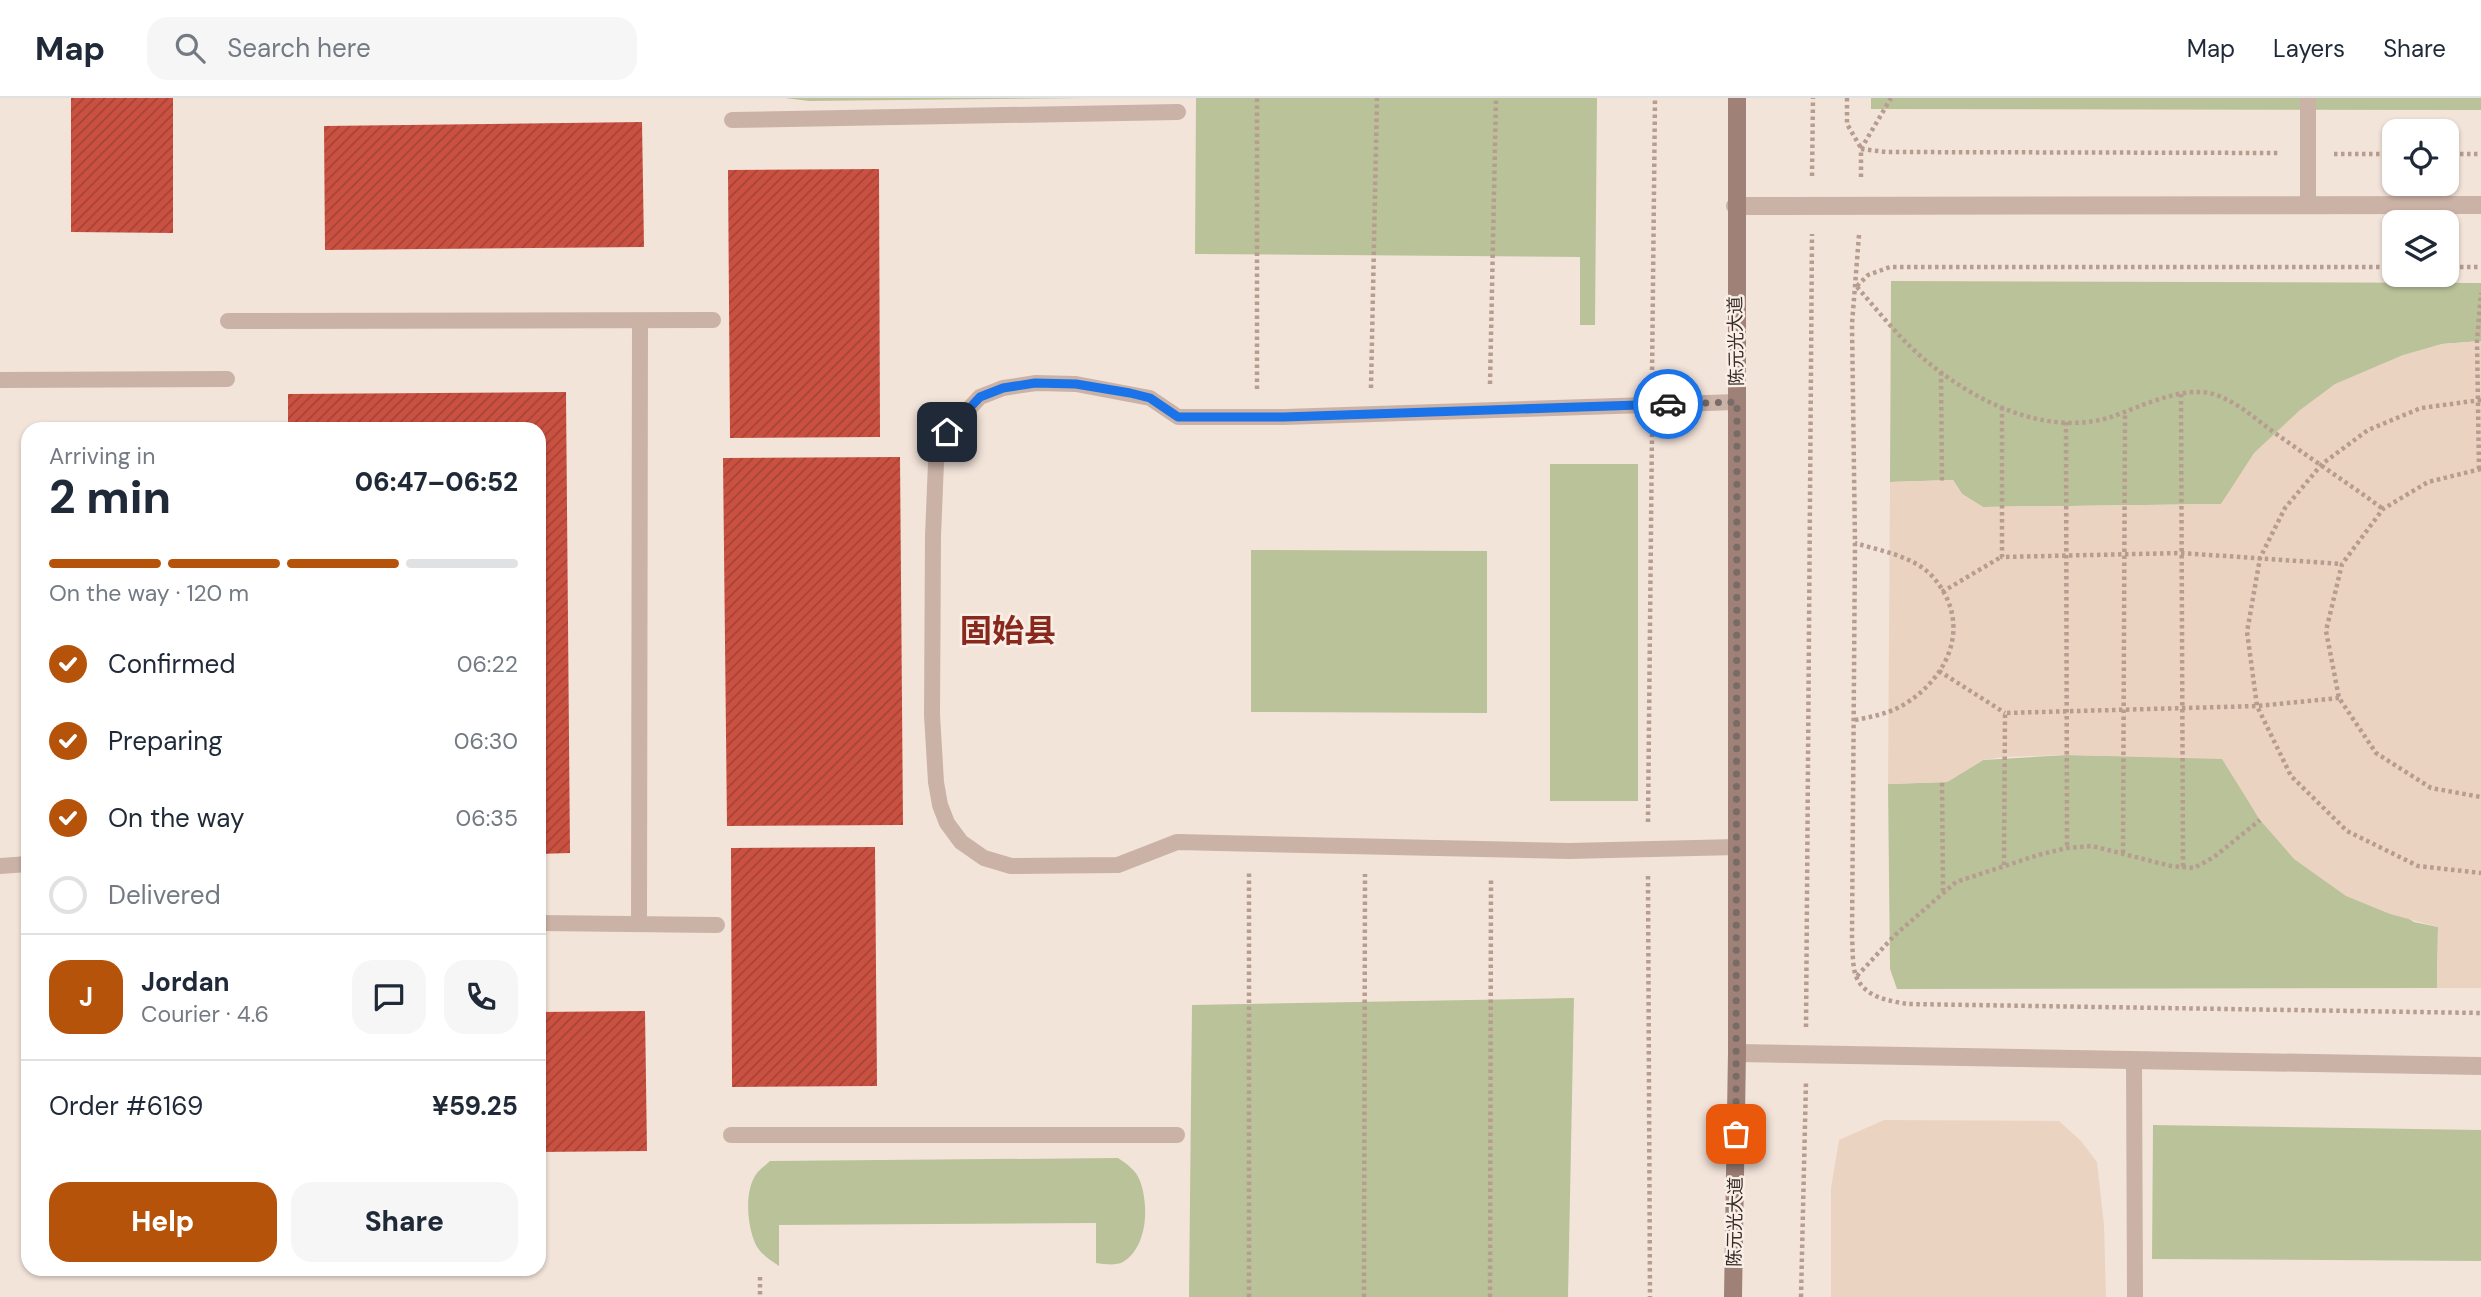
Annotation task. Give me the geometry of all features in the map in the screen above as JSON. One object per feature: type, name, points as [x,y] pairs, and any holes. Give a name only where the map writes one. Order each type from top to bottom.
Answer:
[{"type":"main road","name":"陈元光大道","points":[[1734,1297],[1737,1053],[1737,98]]},
{"type":"street","points":[[1735,205],[2481,205]]},
{"type":"street","points":[[1737,1053],[2481,1066]]},
{"type":"lane","points":[[2308,98],[2308,204]]},
{"type":"lane","points":[[732,120],[1178,112]]},
{"type":"lane","points":[[228,321],[713,320]]},
{"type":"lane","points":[[639,923],[640,321]]},
{"type":"lane","points":[[0,380],[228,379]]},
{"type":"lane","points":[[1737,402],[1257,417],[1178,417],[1150,398],[1076,384],[1035,383],[1003,388],[980,397],[947,432],[936,462],[932,715],[936,782],[947,823],[961,842],[984,858],[1011,866],[1118,864],[1177,842],[1491,849],[1737,847]]},
{"type":"lane","points":[[0,866],[21,864]]},
{"type":"lane","points":[[546,923],[717,925]]},
{"type":"lane","points":[[2134,1060],[2135,1297]]},
{"type":"lane","points":[[730,1135],[1177,1135]]},
{"type":"path","points":[[1257,98],[1257,417]]},
{"type":"path","points":[[1371,413],[1377,98]]},
{"type":"path","points":[[1489,409],[1496,98]]},
{"type":"path","points":[[1650,1297],[1648,849],[1655,98]]},
{"type":"path","points":[[1801,1297],[1806,1054],[1813,98]]},
{"type":"path","points":[[1847,98],[1847,124],[1861,149]]},
{"type":"path","points":[[1861,149],[1891,98]]},
{"type":"path","points":[[1861,149],[1886,152],[2382,154]]},
{"type":"path","points":[[2459,154],[2481,154]]},
{"type":"path","points":[[2382,267],[1890,267],[1868,275],[1856,287],[1852,324],[1855,543],[1852,937],[1856,976],[1868,992],[1884,1000],[1908,1004],[2481,1013]]},
{"type":"path","points":[[2459,267],[2481,267]]},
{"type":"path","points":[[1856,287],[1929,364],[1987,401],[2036,419],[2066,422],[2106,418],[2188,391],[2211,393],[2239,404],[2383,509]]},
{"type":"path","points":[[2481,293],[2477,341],[2480,469],[2428,482],[2383,509],[2342,564],[2326,631],[2339,698],[2376,752],[2431,788],[2481,797]]},
{"type":"path","points":[[1941,372],[1942,481]]},
{"type":"path","points":[[2181,394],[2183,867]]},
{"type":"path","points":[[2479,400],[2410,412],[2368,430],[2322,464],[2285,508],[2260,558],[2247,632],[2257,706],[2291,776],[2347,831],[2418,866],[2481,873]]},
{"type":"path","points":[[2002,407],[2002,557]]},
{"type":"path","points":[[2123,853],[2125,412]]},
{"type":"path","points":[[2066,422],[2067,848]]},
{"type":"path","points":[[1855,543],[1890,553],[1913,563],[1932,576],[1950,610],[1954,632],[1952,647],[1925,689],[1905,704],[1888,712],[1855,720]]},
{"type":"path","points":[[1942,592],[2002,557],[2181,554],[2342,564]]},
{"type":"path","points":[[1939,671],[2005,713],[2257,706],[2339,698]]},
{"type":"path","points":[[2004,865],[2005,713]]},
{"type":"path","points":[[1942,783],[1942,892]]},
{"type":"path","points":[[1856,976],[1895,935],[1956,882],[2004,865],[2067,848],[2092,846],[2150,861],[2194,867],[2214,857],[2260,820]]},
{"type":"path","points":[[1249,844],[1249,1297]]},
{"type":"path","points":[[1364,1297],[1365,846]]},
{"type":"path","points":[[1490,1297],[1491,849]]},
{"type":"path","points":[[760,1277],[760,1297]]},
{"type":"green space","points":[[785,98],[1091,98],[809,101]]},
{"type":"green space","points":[[1196,98],[1597,98],[1595,325],[1580,325],[1580,257],[1195,254]]},
{"type":"green space","points":[[1871,98],[2481,98],[2481,110],[1871,109]]},
{"type":"green space","points":[[1891,281],[2382,283],[2382,287],[2459,287],[2459,283],[2481,283],[2481,341],[2442,344],[2409,354],[2236,483],[2221,504],[1983,507],[1962,494],[1953,480],[1890,482]]},
{"type":"green space","points":[[1550,464],[1638,464],[1638,801],[1550,801]]},
{"type":"green space","points":[[1251,550],[1487,551],[1487,713],[1251,712]]},
{"type":"green space","points":[[2067,755],[2223,758],[2260,820],[2414,922],[2438,927],[2437,988],[1897,989],[1890,969],[1888,784],[1947,782],[1983,760]]},
{"type":"green space","points":[[1574,998],[1568,1297],[1189,1297],[1192,1005]]},
{"type":"green space","points":[[2153,1125],[2481,1130],[2481,1261],[2152,1259]]},
{"type":"green space","points":[[1118,1158],[1138,1177],[1143,1191],[1145,1213],[1142,1236],[1137,1246],[1131,1255],[1117,1264],[1096,1263],[1096,1223],[779,1225],[779,1266],[760,1250],[750,1226],[750,1188],[757,1173],[770,1161]]},
{"type":"shaded area","points":[[2481,341],[2481,988],[2437,988],[2438,927],[2390,914],[2346,896],[2294,859],[2260,820],[2222,759],[2067,755],[2004,757],[1983,760],[1947,782],[1888,784],[1890,482],[1953,480],[1962,494],[1983,507],[2221,504],[2254,453],[2300,410],[2335,384],[2403,355],[2442,344]]},
{"type":"shaded area","points":[[1884,1120],[2059,1121],[2081,1141],[2097,1162],[2104,1225],[2106,1297],[1831,1297],[1831,1188],[1839,1140]]},
{"type":"building","points":[[71,98],[173,98],[173,233],[71,232]]},
{"type":"building","points":[[642,122],[644,247],[325,250],[324,126]]},
{"type":"building","points":[[879,169],[880,437],[730,438],[728,170]]},
{"type":"building","points":[[566,392],[570,853],[546,854],[546,422],[288,422],[288,394]]},
{"type":"building","points":[[900,457],[903,825],[727,826],[723,458]]},
{"type":"building","points":[[875,847],[877,1086],[732,1087],[731,848]]},
{"type":"building","points":[[645,1011],[647,1151],[546,1152],[546,1012]]},
{"type":"way so far","points":[[1668,404],[1737,402],[1736,1134]]},
{"type":"district","name":"固始县","points":[[1008,631]]},
{"type":"route","points":[[947,432],[980,397],[1003,388],[1035,383],[1076,384],[1130,393],[1150,398],[1178,417],[1284,417],[1668,404]]}]
